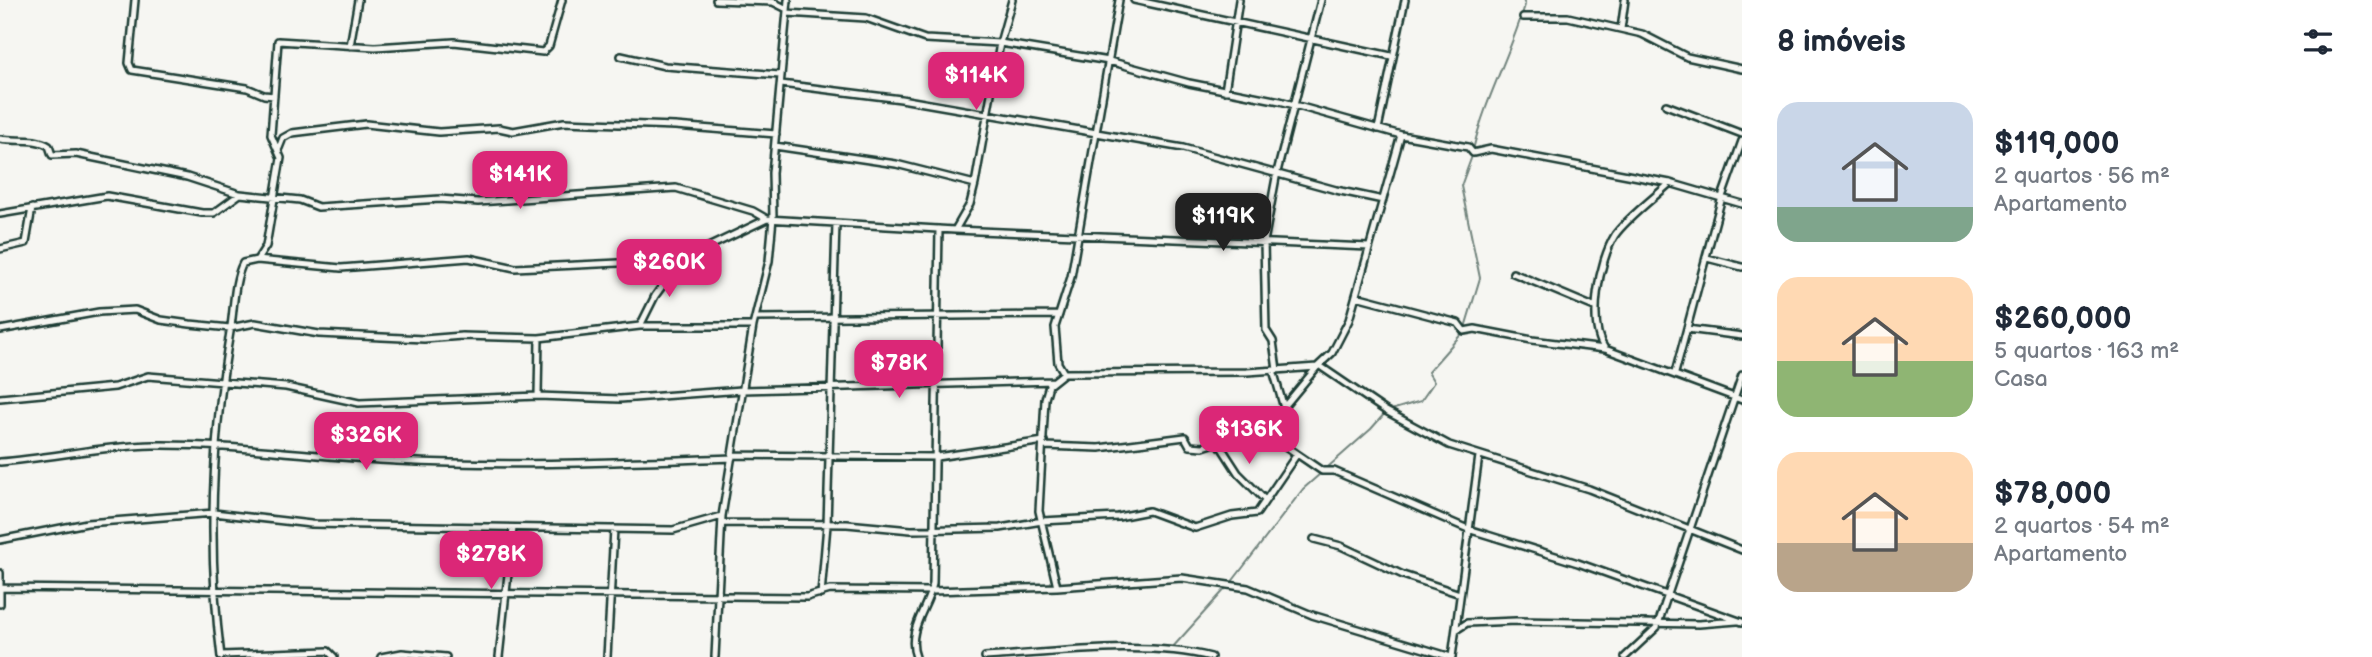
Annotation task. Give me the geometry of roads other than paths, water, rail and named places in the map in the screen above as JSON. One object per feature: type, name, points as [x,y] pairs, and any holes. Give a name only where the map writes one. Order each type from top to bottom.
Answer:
[{"type":"street","points":[[135,0],[129,63],[132,70],[247,88],[274,96]]},
{"type":"street","points":[[350,46],[358,0]]},
{"type":"street","points":[[257,260],[266,246],[281,158],[279,148],[271,135],[278,41],[350,46],[454,42],[543,52],[550,46],[562,0]]},
{"type":"street","points":[[716,0],[775,1],[787,11],[866,18],[925,39],[1000,43],[1109,61],[1225,91],[1294,105],[1401,135],[1468,147],[1473,153],[1490,149],[1670,183],[1742,204]]},
{"type":"street","points":[[715,657],[722,520],[753,326],[767,272],[780,75],[788,0]]},
{"type":"street","points":[[955,230],[970,204],[975,184],[1000,43],[1012,0]]},
{"type":"street","points":[[1064,373],[1058,363],[1054,338],[1072,277],[1119,0]]},
{"type":"street","points":[[1134,0],[1391,56]]},
{"type":"street","points":[[1225,91],[1239,0]]},
{"type":"street","points":[[1284,408],[1275,370],[1273,341],[1266,330],[1264,242],[1277,172],[1321,0]]},
{"type":"street","points":[[1378,129],[1391,56],[1405,0]]},
{"type":"street","points":[[1621,29],[1625,0]]},
{"type":"street","points":[[1523,17],[1568,17],[1621,29],[1642,34],[1687,57],[1742,69]]},
{"type":"street","points":[[621,56],[665,66],[780,75]]},
{"type":"street","points":[[781,84],[852,92],[1183,148],[1336,190],[1383,200]]},
{"type":"street","points":[[1666,105],[1742,134]]},
{"type":"street","points":[[279,148],[283,138],[292,133],[366,124],[439,132],[499,128],[513,131],[564,122],[675,126],[776,134]]},
{"type":"street","points":[[0,462],[27,461],[126,446],[215,446],[398,461],[519,464],[732,456],[937,457],[1044,444],[1099,448],[1168,437],[1186,437],[1191,447],[1218,442],[1274,419],[1341,340],[1401,135]]},
{"type":"street","points":[[0,139],[16,142],[38,141],[49,146],[52,155],[76,154],[187,177],[240,194],[275,200],[300,200],[318,207],[440,199],[478,202],[676,188],[753,211],[770,219],[955,230],[1370,247]]},
{"type":"street","points":[[1675,373],[1722,197],[1742,141]]},
{"type":"street","points":[[775,146],[896,164],[975,184]]},
{"type":"street","points":[[1605,349],[1598,340],[1594,307],[1615,235],[1670,183]]},
{"type":"street","points":[[0,214],[107,196],[214,213],[240,194]]},
{"type":"street","points":[[0,249],[26,243],[32,208]]},
{"type":"street","points":[[334,657],[328,651],[221,656],[213,589],[215,446],[221,380],[241,266],[257,260],[341,268],[469,258],[515,268],[681,260],[770,219]]},
{"type":"street","points":[[821,594],[830,457],[836,224]]},
{"type":"street","points":[[916,657],[912,644],[915,628],[932,591],[936,529],[939,229]]},
{"type":"street","points":[[1707,258],[1742,268]]},
{"type":"street","points":[[640,326],[655,296],[681,260]]},
{"type":"street","points":[[1513,273],[1594,307]]},
{"type":"street","points":[[1356,296],[1458,323],[1464,331],[1475,329],[1532,341],[1605,349],[1739,398]]},
{"type":"street","points":[[0,330],[99,312],[135,310],[161,320],[230,327],[255,323],[318,334],[424,339],[462,336],[539,338],[640,326],[753,326]]},
{"type":"street","points":[[757,318],[1059,316]]},
{"type":"street","points":[[1687,329],[1742,336]]},
{"type":"street","points":[[538,396],[539,338]]},
{"type":"street","points":[[1057,587],[1039,511],[1045,393],[1064,373],[1275,370],[1319,366],[1386,411],[1449,445],[1589,489],[1742,550]]},
{"type":"street","points":[[1625,657],[1657,627],[1739,398],[1742,375]]},
{"type":"street","points":[[0,398],[115,387],[148,376],[286,387],[359,402],[538,396],[621,399],[742,390],[1054,381]]},
{"type":"street","points":[[1274,419],[1278,441],[1322,471],[1334,471],[1468,529],[1578,563],[1741,621]]},
{"type":"street","points":[[1218,442],[1238,473],[1265,500]]},
{"type":"street","points":[[0,540],[87,523],[214,513],[311,524],[673,530],[722,520],[936,529],[1000,528],[1042,521],[1118,517],[1154,511],[1195,528],[1232,516],[1255,514],[1297,454]]},
{"type":"street","points":[[0,588],[807,597],[831,590],[932,591],[1057,587],[1182,578],[1248,588],[1312,615],[1451,657],[1479,456]]},
{"type":"street","points":[[499,657],[513,528]]},
{"type":"street","points":[[607,657],[614,529]]},
{"type":"street","points":[[1314,539],[1341,546],[1392,571],[1460,594]]},
{"type":"street","points":[[0,573],[0,604]]},
{"type":"street","points":[[1458,615],[1466,623]]},
{"type":"street","points":[[1456,630],[1466,623],[1741,621]]},
{"type":"street","points":[[985,657],[1092,650],[1161,651],[1211,657]]},
{"type":"street","points":[[382,657],[402,653],[446,657]]},
{"type":"waterway","points":[[1473,150],[1484,113],[1519,23],[1525,5],[1523,0]]},
{"type":"waterway","points":[[1391,410],[1421,401],[1434,382],[1428,372],[1464,331],[1480,278],[1461,186],[1472,156]]},
{"type":"waterway","points":[[1231,583],[1303,489],[1371,429],[1386,412]]},
{"type":"waterway","points":[[1172,648],[1227,587]]}]
